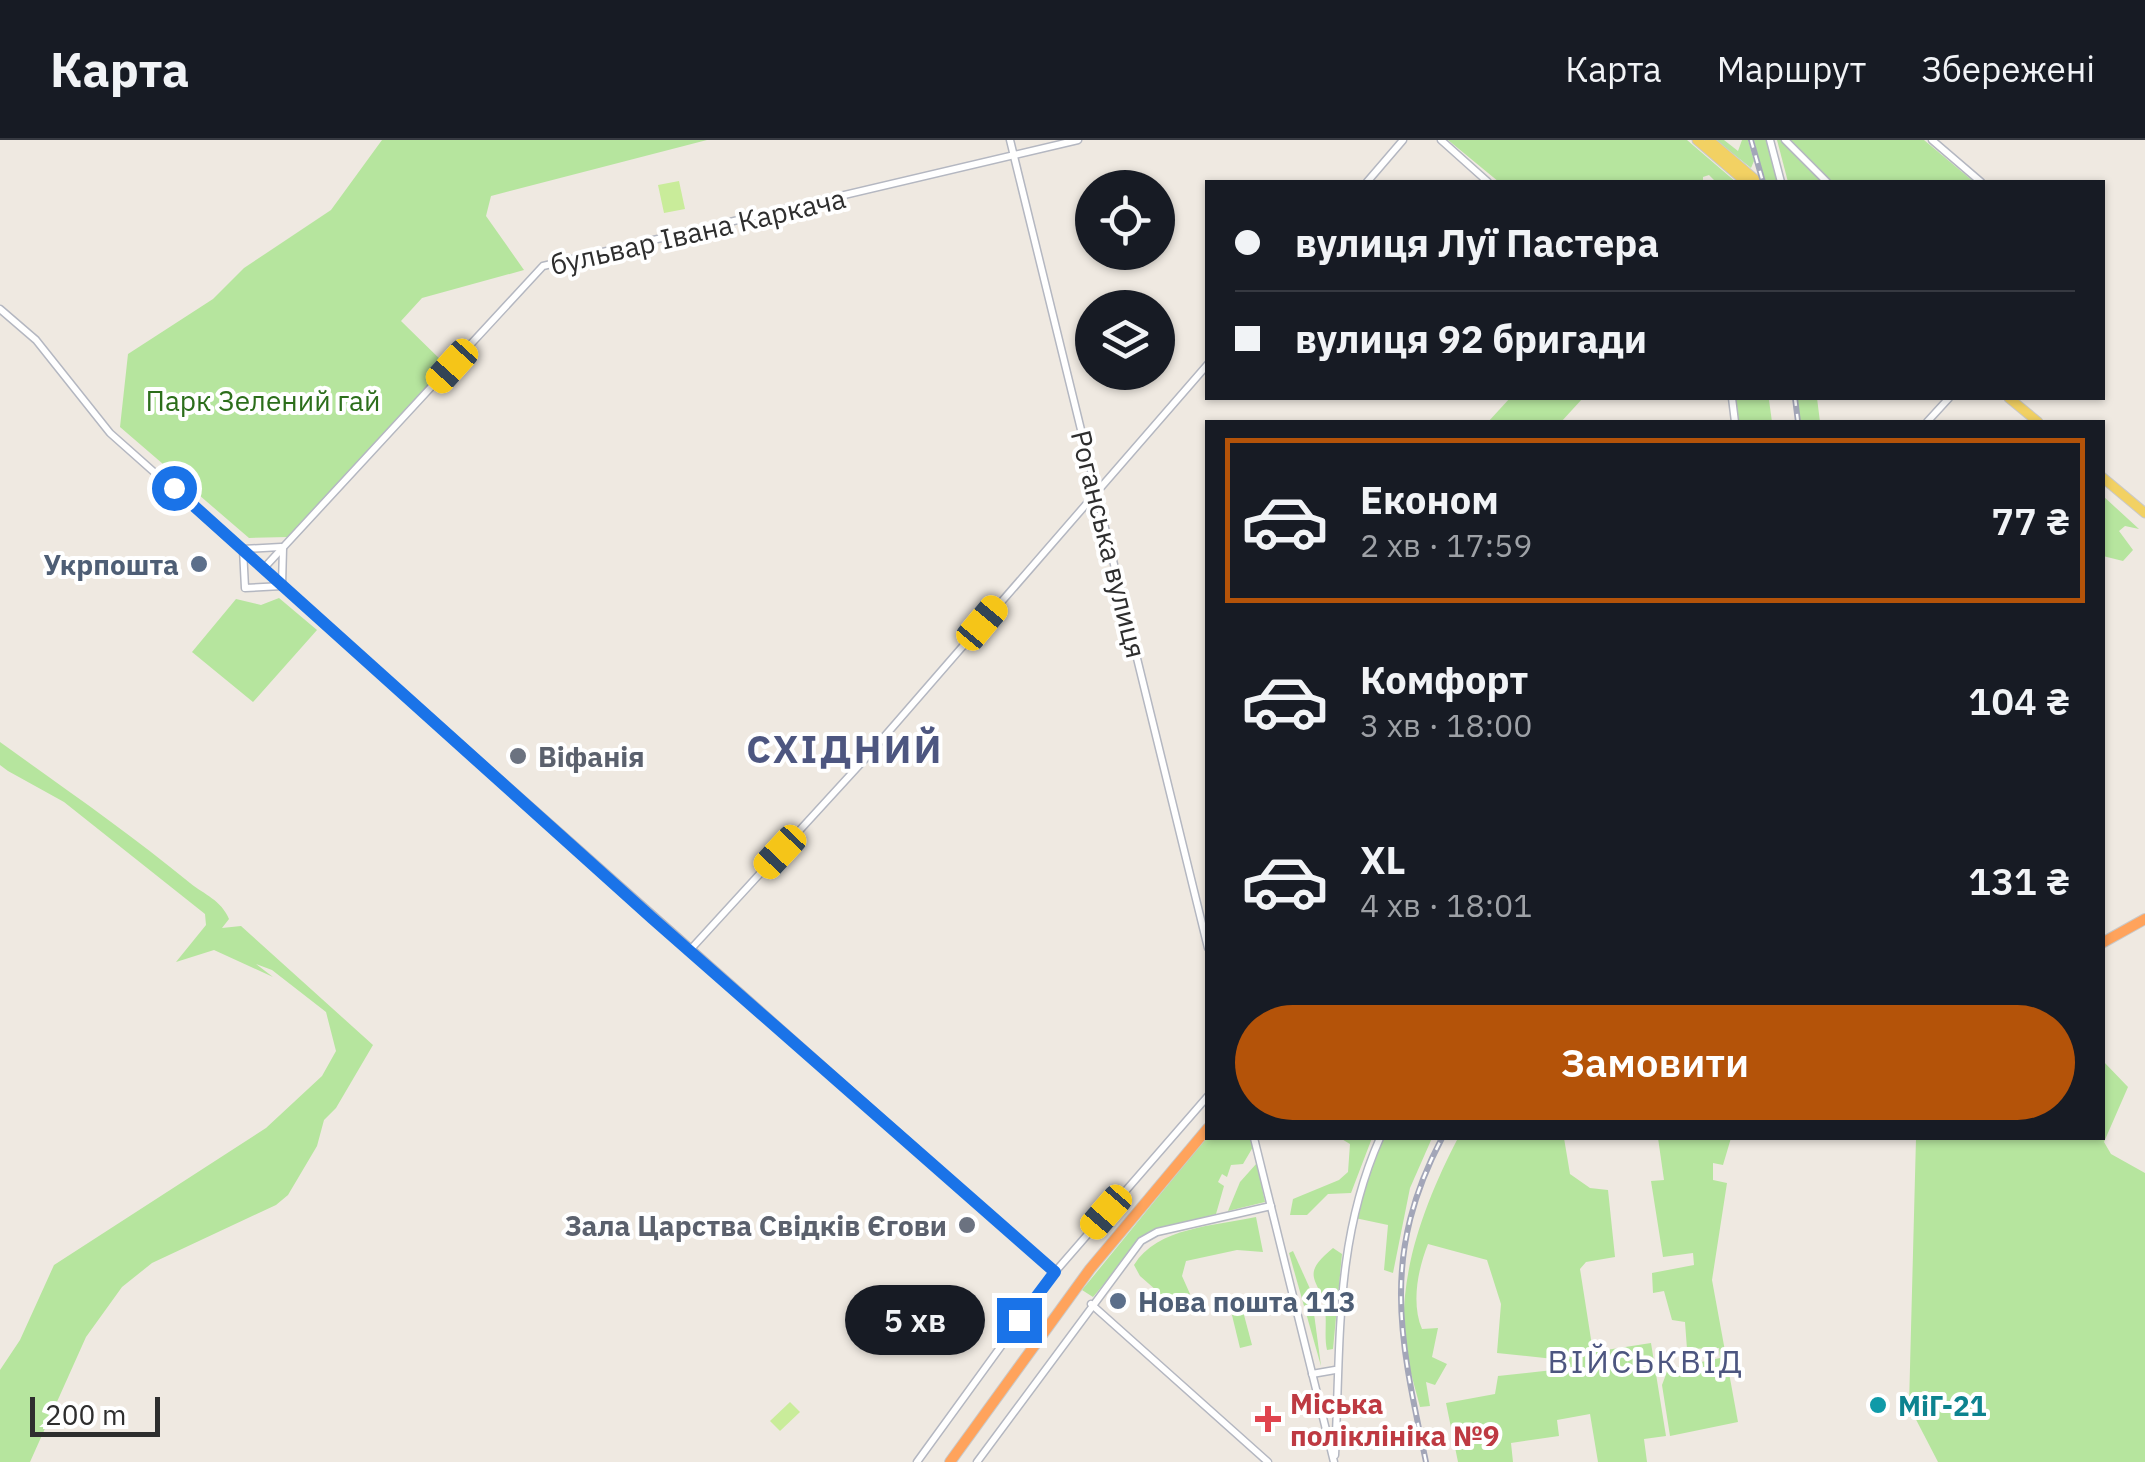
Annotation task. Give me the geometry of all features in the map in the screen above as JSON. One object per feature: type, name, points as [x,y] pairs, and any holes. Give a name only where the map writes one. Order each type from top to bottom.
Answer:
[{"type":"highway","points":[[2105,940],[2145,919]]},
{"type":"highway","points":[[950,1462],[1090,1269],[1205,1132]]},
{"type":"main road","points":[[1697,140],[1755,180]]},
{"type":"main road","points":[[1709,140],[1744,180]]},
{"type":"main road","points":[[2010,400],[2036,420]]},
{"type":"main road","points":[[2105,480],[2145,513]]},
{"type":"street","name":"Роганська вулиця","points":[[1010,140],[1205,936]]},
{"type":"street","name":"бульвар Івана Каркача","points":[[264,568],[357,472],[543,266],[1078,140]]},
{"type":"street","points":[[1370,180],[1404,140]]},
{"type":"street","points":[[1442,140],[1486,180]]},
{"type":"street","points":[[1770,140],[1780,180]]},
{"type":"street","points":[[1785,140],[1826,180]]},
{"type":"street","points":[[1932,140],[1979,180]]},
{"type":"street","points":[[0,309],[49,355],[110,433],[1055,1272]]},
{"type":"street","points":[[690,950],[864,760],[1205,367]]},
{"type":"street","points":[[1929,420],[1947,400]]},
{"type":"street","points":[[243,549],[282,547],[282,586]]},
{"type":"street","points":[[262,587],[264,548]]},
{"type":"street","points":[[243,549],[245,588],[282,586]]},
{"type":"street","points":[[244,570],[250,563],[264,568],[283,561]]},
{"type":"street","points":[[916,1462],[1055,1272],[1205,1099]]},
{"type":"street","points":[[1254,1140],[1334,1462]]},
{"type":"street","points":[[1334,1462],[1335,1370],[1346,1242],[1363,1178],[1379,1140]]},
{"type":"street","points":[[977,1462],[1091,1304],[1149,1235],[1271,1206]]},
{"type":"street","points":[[1091,1304],[1268,1462]]},
{"type":"street","points":[[1312,1374],[1335,1370]]},
{"type":"green space","name":"Парк Зелений гай","points":[[382,140],[707,140],[491,196],[486,216],[524,270],[422,298],[401,321],[447,366],[288,537],[249,538],[120,427],[128,354],[213,299],[244,268],[331,210]]},
{"type":"green space","points":[[1448,140],[1687,140],[1734,180],[1714,180],[1709,175],[1703,180],[1497,180]]},
{"type":"green space","points":[[1716,140],[1724,140],[1738,151],[1742,140],[1748,140],[1754,161],[1751,168]]},
{"type":"green space","points":[[1754,140],[1769,140],[1778,180],[1764,180]]},
{"type":"green space","points":[[1777,140],[1924,140],[1972,180],[1787,180]]},
{"type":"green space","points":[[679,181],[685,209],[664,213],[658,185]]},
{"type":"green space","points":[[1508,400],[1581,400],[1563,420],[1490,420]]},
{"type":"green space","points":[[1736,400],[1769,400],[1772,420],[1739,420]]},
{"type":"green space","points":[[1796,400],[1817,400],[1820,420],[1800,420]]},
{"type":"green space","points":[[2105,498],[2139,529],[2125,526],[2119,531],[2133,550],[2123,561],[2105,556]]},
{"type":"green space","points":[[279,598],[317,630],[253,702],[192,652],[236,599],[261,605]]},
{"type":"green space","points":[[0,742],[212,898],[229,919],[222,928],[241,926],[373,1045],[336,1108],[324,1120],[317,1146],[288,1195],[276,1205],[152,1263],[122,1287],[86,1337],[30,1462],[0,1462],[0,1370],[20,1340],[54,1265],[266,1128],[322,1076],[336,1051],[326,1012],[272,970],[256,964],[273,977],[214,950],[176,962],[206,925],[205,914],[64,802],[0,765]]},
{"type":"green space","points":[[2105,1063],[2128,1087],[2105,1140]]},
{"type":"green space","points":[[1205,1139],[1251,1140],[1253,1147],[1243,1164],[1231,1165],[1227,1177],[1222,1174],[1218,1182],[1224,1186],[1216,1214],[1148,1232],[1093,1297],[1082,1290]]},
{"type":"green space","points":[[1343,1140],[1371,1140],[1351,1193],[1328,1194],[1307,1215],[1290,1215],[1293,1199],[1339,1180],[1348,1172],[1350,1144]]},
{"type":"green space","points":[[1382,1140],[1431,1140],[1410,1188],[1393,1273],[1384,1270],[1388,1225],[1355,1218]]},
{"type":"green space","points":[[1457,1140],[1564,1140],[1570,1174],[1590,1188],[1608,1190],[1615,1257],[1586,1262],[1580,1269],[1593,1352],[1651,1343],[1666,1436],[1644,1439],[1647,1462],[1598,1462],[1590,1414],[1557,1420],[1559,1436],[1511,1443],[1513,1462],[1458,1462],[1446,1403],[1495,1394],[1498,1376],[1553,1370],[1554,1359],[1497,1353],[1501,1304],[1487,1260],[1428,1244],[1419,1275],[1417,1308],[1422,1329],[1438,1328],[1432,1357],[1447,1364],[1435,1385],[1426,1382],[1430,1406],[1420,1407],[1405,1340],[1404,1306],[1412,1255],[1436,1183]]},
{"type":"green space","points":[[1658,1140],[1730,1140],[1723,1165],[1713,1163],[1713,1180],[1727,1183],[1712,1280],[1738,1422],[1670,1436],[1662,1385],[1668,1369],[1720,1358],[1719,1348],[1687,1349],[1685,1322],[1672,1320],[1664,1291],[1653,1293],[1652,1273],[1694,1265],[1693,1253],[1663,1257],[1651,1181],[1664,1180]]},
{"type":"green space","points":[[1916,1140],[2105,1140],[2111,1154],[2145,1173],[2145,1462],[1938,1462],[1909,1406]]},
{"type":"green space","points":[[1257,1163],[1265,1202],[1228,1211],[1240,1182]]},
{"type":"green space","points":[[1256,1217],[1263,1252],[1237,1250],[1186,1261],[1182,1276],[1190,1294],[1180,1304],[1173,1305],[1140,1276],[1134,1265],[1144,1252],[1172,1235]]},
{"type":"green space","points":[[1333,1248],[1342,1254],[1333,1349],[1327,1350],[1325,1309],[1314,1272]]},
{"type":"green space","points":[[1293,1251],[1311,1291],[1321,1366],[1289,1253]]},
{"type":"green space","points":[[1240,1300],[1252,1345],[1240,1348],[1229,1303]]},
{"type":"green space","points":[[790,1402],[800,1412],[780,1431],[770,1421]]},
{"type":"railway","points":[[1751,140],[1762,180]]},
{"type":"railway","points":[[1795,400],[1798,420]]},
{"type":"railway","points":[[1426,1462],[1403,1337],[1401,1298],[1410,1221],[1422,1181],[1441,1140]]},
{"type":"place","name":"Укрпошта","points":[[199,564]]},
{"type":"place","name":"Віфанія","points":[[518,756]]},
{"type":"place","name":"Зала Царства Свідків Єгови","points":[[967,1225]]},
{"type":"place","name":"Нова пошта 113","points":[[1118,1301]]},
{"type":"place","name":"МіГ-21","points":[[1878,1405]]},
{"type":"place","name":"Міська поліклініка №9","points":[[1268,1419]]},
{"type":"district","name":"СХІДНИЙ","points":[[845,748]]},
{"type":"district","name":"ВІЙСЬКВІД","points":[[1646,1361]]},
{"type":"route","points":[[174,488],[652,918],[880,1114],[1055,1272],[1019,1320]]}]
